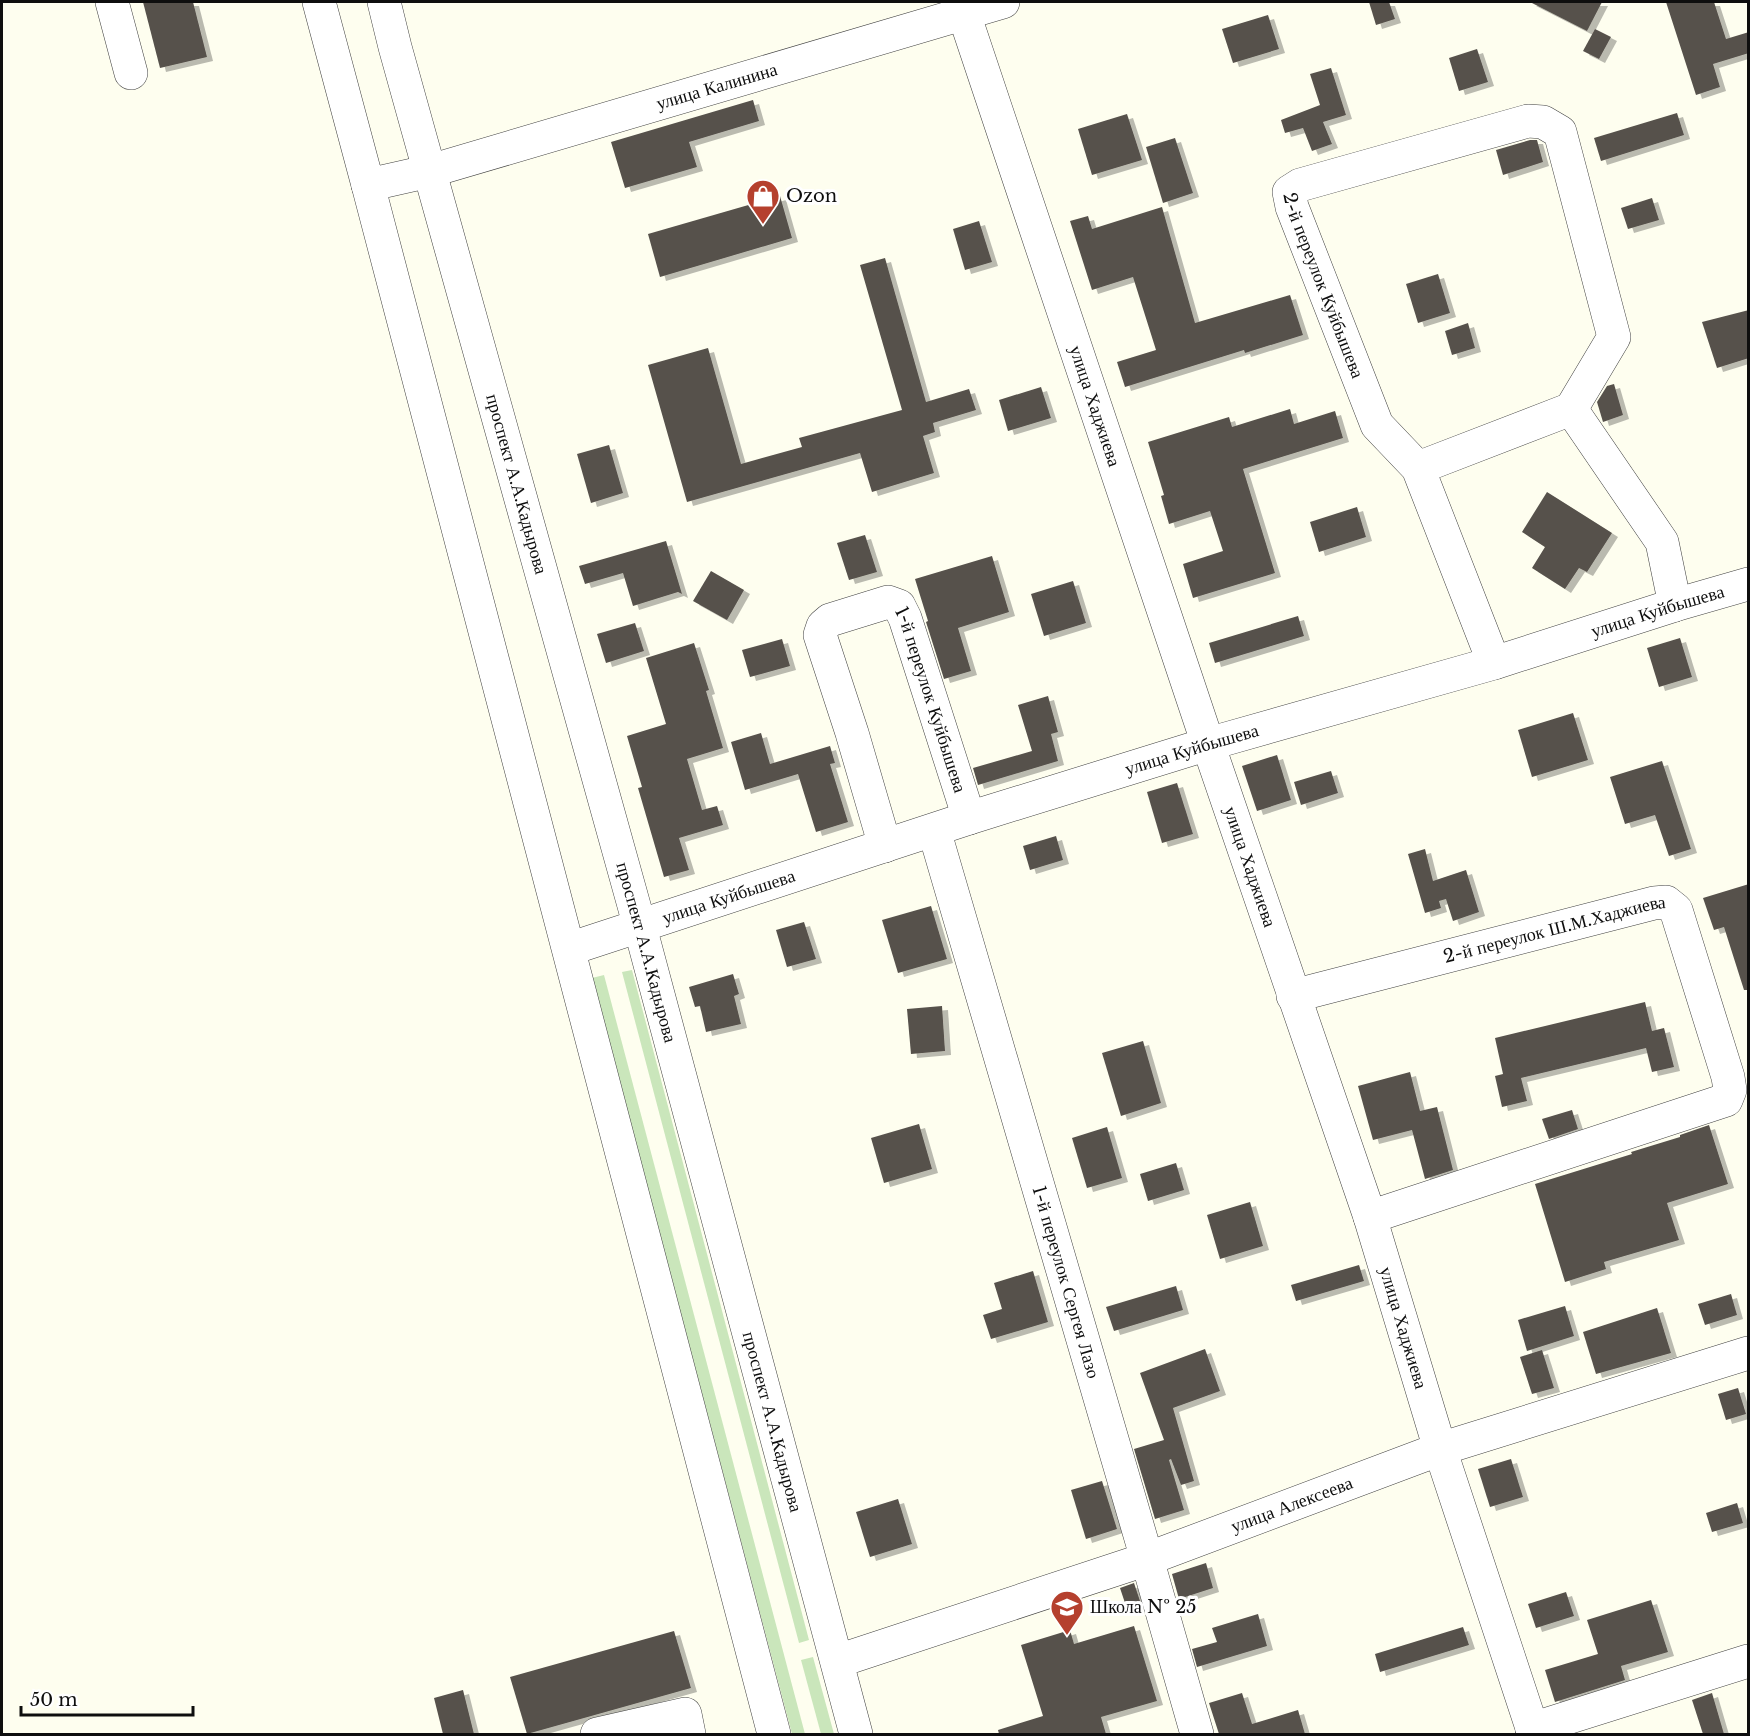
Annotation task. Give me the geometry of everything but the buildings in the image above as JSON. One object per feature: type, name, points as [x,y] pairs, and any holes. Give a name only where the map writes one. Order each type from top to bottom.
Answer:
[{"type":"street","points":[[112,2],[131,73]]},
{"type":"street","points":[[319,2],[774,1734]]},
{"type":"street","name":"проспект А.А.Кадырова","points":[[384,2],[640,927],[856,1734]]},
{"type":"street","name":"улица Калинина","points":[[430,171],[962,8],[1003,2]]},
{"type":"street","name":"улица Хаджиева","points":[[962,8],[1293,996],[1370,1217],[1440,1449],[1533,1732]]},
{"type":"street","name":"2-й переулок Куйбышева","points":[[1494,663],[1418,468],[1377,425],[1292,207],[1289,192],[1300,185],[1528,121],[1543,122],[1560,132],[1614,337],[1571,409]]},
{"type":"street","points":[[368,185],[430,171]]},
{"type":"street","points":[[1418,468],[1571,409],[1662,542],[1676,605]]},
{"type":"street","name":"улица Куйбышева","points":[[569,950],[969,818],[1208,744],[1494,663],[1749,584]]},
{"type":"street","name":"1-й переулок Куйбышева","points":[[885,846],[820,635],[823,626],[830,620],[888,602],[899,606],[905,618],[969,818]]},
{"type":"street","name":"1-й переулок Сергея Лазо","points":[[934,830],[1197,1734]]},
{"type":"street","name":"2-й переулок Ш.М.Хаджиева","points":[[1293,996],[1654,903],[1666,902],[1676,910],[1728,1077],[1730,1090],[1725,1100],[1370,1217]]},
{"type":"street","name":"улица Алексеева","points":[[838,1660],[1147,1560],[1440,1449],[1749,1353]]},
{"type":"street","points":[[1533,1732],[1749,1661]]},
{"type":"street","points":[[597,1734],[685,1714],[689,1734]]},
{"type":"green space","points":[[632,970],[809,1640],[799,1643],[622,972]]},
{"type":"green space","points":[[604,975],[805,1734],[792,1734],[592,978]]},
{"type":"green space","points":[[813,1657],[834,1734],[821,1734],[801,1660]]},
{"type":"place","name":"Ozon","points":[[763,225]]},
{"type":"place","name":"Школа № 25","points":[[1067,1636]]}]
